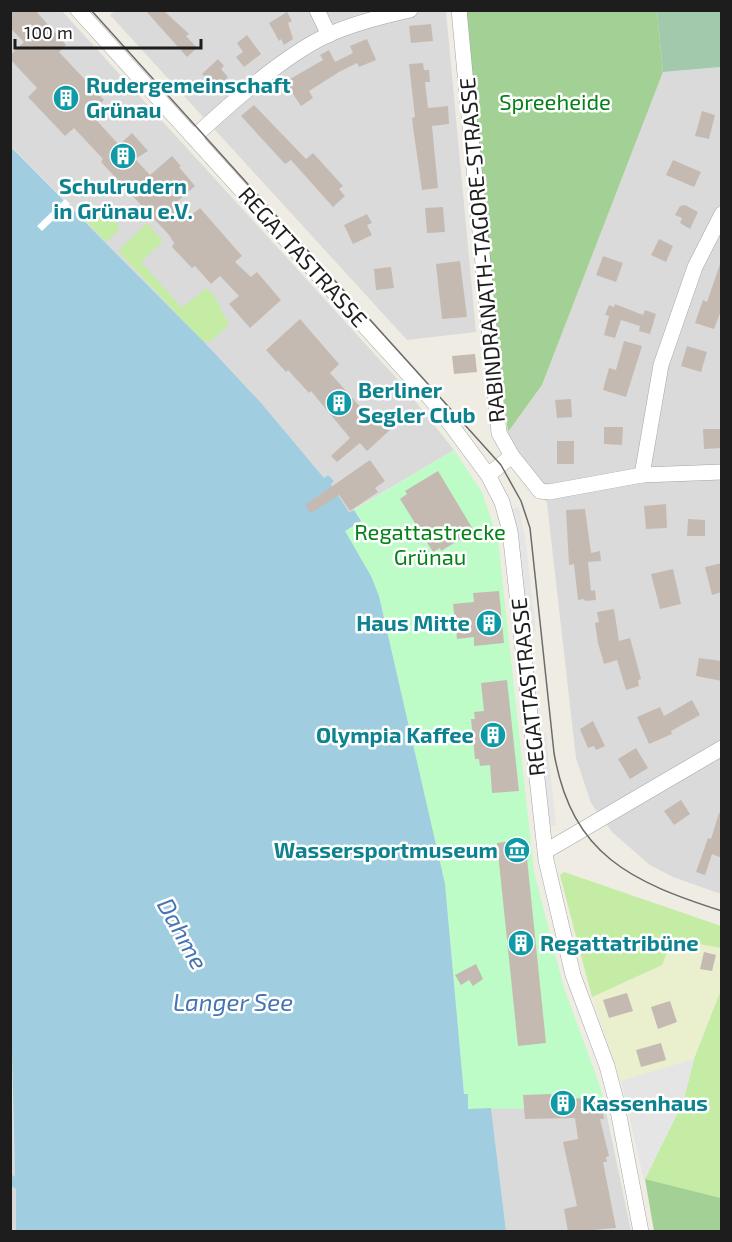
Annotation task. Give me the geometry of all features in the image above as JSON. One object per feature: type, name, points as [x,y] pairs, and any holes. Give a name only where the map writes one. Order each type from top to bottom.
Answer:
[{"type":"street","name":"REGATTASTRASSE","points":[[78,10],[437,406],[488,475],[502,502],[510,531],[546,851],[557,912],[573,975],[614,1091],[641,1232]]},
{"type":"street","points":[[317,10],[329,35]]},
{"type":"street","points":[[194,137],[273,70],[329,35],[382,16],[410,10]]},
{"type":"street","name":"RABINDRANATH-TAGORE-STRASSE","points":[[459,10],[499,433],[512,456],[540,491],[549,492],[642,475]]},
{"type":"street","points":[[722,214],[695,267],[661,365],[642,475],[722,472]]},
{"type":"street","points":[[488,475],[512,456]]},
{"type":"street","points":[[546,851],[722,748]]},
{"type":"shaded area","points":[[116,10],[446,11],[476,332],[407,340],[110,15]]},
{"type":"shaded area","points":[[10,11],[62,11],[400,382],[454,450],[349,512],[328,475],[324,478],[206,344],[11,146]]},
{"type":"shaded area","points":[[721,67],[721,894],[673,877],[650,865],[612,832],[591,803],[576,758],[547,503],[531,468],[509,443],[508,432],[542,385],[663,72]]},
{"type":"shaded area","points":[[519,507],[526,544],[536,632],[527,633],[511,509]]},
{"type":"shaded area","points":[[546,733],[556,825],[547,826],[536,734]]},
{"type":"shaded area","points":[[10,968],[12,1098],[15,1177],[10,1174]]},
{"type":"shaded area","points":[[694,1059],[683,1102],[644,1180],[621,1081]]},
{"type":"shaded area","points":[[605,1107],[631,1231],[506,1231],[491,1108]]},
{"type":"shaded area","points":[[10,1185],[16,1189],[16,1231],[11,1231]]},
{"type":"green space","name":"Spreeheide","points":[[453,11],[657,11],[663,72],[542,385],[508,432]]},
{"type":"green space","points":[[657,11],[721,11],[721,67],[663,72]]},
{"type":"green space","points":[[106,202],[120,229],[106,242],[86,221]]},
{"type":"green space","points":[[147,223],[163,241],[141,262],[182,308],[206,288],[214,295],[229,325],[209,343],[207,340],[204,343],[118,251]]},
{"type":"green space","name":"Regattastrecke Grünau","points":[[454,450],[482,492],[498,539],[534,872],[564,988],[600,1086],[605,1107],[602,1108],[468,1109],[468,1095],[464,1094],[445,884],[379,596],[362,560],[344,531],[361,521],[354,510]]},
{"type":"green space","points":[[564,872],[721,926],[721,990],[694,1059],[621,1081],[582,965],[560,875]]},
{"type":"green space","points":[[564,872],[721,926],[721,948],[672,939],[662,965],[592,997],[560,875]]},
{"type":"green space","points":[[721,990],[721,1198],[645,1179],[683,1102],[694,1059]]},
{"type":"green space","points":[[645,1179],[721,1198],[721,1231],[654,1231]]},
{"type":"water","name":"Langer See","points":[[10,146],[206,344],[261,403],[324,478],[328,475],[334,481],[331,484],[349,512],[354,510],[361,521],[345,531],[371,576],[379,596],[445,884],[464,1094],[468,1094],[468,1109],[491,1108],[506,1231],[16,1231],[16,1189],[10,1185],[11,1174],[15,1177],[10,968]]},
{"type":"pier","points":[[65,199],[70,204],[42,231],[37,226]]},
{"type":"building","points":[[10,10],[35,10],[66,45],[59,52],[104,100],[90,113],[119,145],[132,133],[148,151],[135,159],[150,175],[172,156],[181,166],[179,167],[195,186],[177,202],[190,216],[200,208],[242,256],[235,262],[251,277],[257,272],[281,300],[250,328],[229,304],[239,296],[220,276],[211,284],[195,266],[192,268],[172,247],[174,243],[169,235],[101,162],[103,159],[74,128],[65,136],[28,97],[37,88],[10,59],[10,55],[24,42],[10,28]]},
{"type":"building","points":[[145,10],[163,10],[189,34],[186,36],[197,48],[187,57]]},
{"type":"building","points":[[287,12],[292,21],[288,23],[293,39],[284,45],[281,39],[279,41],[269,23]]},
{"type":"building","points":[[431,24],[433,41],[411,43],[409,26]]},
{"type":"building","points":[[247,35],[261,54],[244,67],[236,57],[243,52],[237,43]]},
{"type":"building","points":[[367,39],[376,60],[359,67],[357,63],[339,72],[309,91],[313,98],[301,106],[285,82],[323,60],[320,55],[329,50],[335,62],[353,53],[350,46]]},
{"type":"building","points":[[218,59],[224,66],[221,69],[228,77],[216,88],[202,74]]},
{"type":"building","points":[[423,63],[424,70],[429,70],[430,82],[425,82],[428,108],[448,106],[449,124],[432,126],[438,188],[422,190],[412,118],[415,117],[409,64]]},
{"type":"building","points":[[254,105],[306,159],[313,153],[343,186],[339,189],[345,196],[333,207],[291,160],[285,164],[241,116]]},
{"type":"building","points":[[702,111],[715,115],[709,139],[695,136]]},
{"type":"building","points":[[673,160],[701,172],[694,187],[666,175]]},
{"type":"building","points":[[685,205],[698,212],[690,229],[680,223],[682,218],[675,215],[680,206]]},
{"type":"building","points":[[443,207],[445,232],[427,233],[425,208]]},
{"type":"building","points":[[367,214],[372,223],[367,225],[372,235],[353,244],[344,225]]},
{"type":"building","points":[[659,239],[673,246],[666,262],[651,255]]},
{"type":"building","points":[[603,256],[623,263],[616,282],[596,275]]},
{"type":"building","points":[[460,261],[467,317],[442,319],[436,264]]},
{"type":"building","points":[[720,264],[722,308],[714,329],[695,323],[703,300],[707,302]]},
{"type":"building","points":[[391,267],[394,288],[376,290],[374,269]]},
{"type":"building","points":[[615,304],[643,315],[645,310],[656,314],[650,334],[639,331],[640,326],[621,320],[615,338],[604,335],[609,316],[605,315],[609,305],[614,307]]},
{"type":"building","points":[[300,319],[339,364],[330,373],[371,419],[377,413],[391,429],[367,451],[360,443],[337,462],[331,456],[350,438],[311,391],[309,393],[266,350]]},
{"type":"building","points":[[624,341],[642,346],[626,397],[603,390],[609,368],[616,370]]},
{"type":"building","points":[[687,346],[707,352],[701,372],[681,366]]},
{"type":"building","points":[[475,354],[477,372],[454,374],[452,356]]},
{"type":"building","points":[[571,399],[572,417],[557,418],[555,400]]},
{"type":"building","points":[[604,427],[623,427],[622,445],[604,444]]},
{"type":"building","points":[[703,429],[722,429],[722,448],[704,449]]},
{"type":"building","points":[[557,441],[574,441],[574,464],[557,464]]},
{"type":"building","points":[[370,460],[385,481],[375,488],[378,492],[350,511],[339,495],[311,513],[305,505]]},
{"type":"building","points":[[438,471],[474,531],[441,551],[440,548],[433,552],[400,499],[407,494],[405,491]]},
{"type":"building","points":[[666,504],[667,528],[646,529],[644,506]]},
{"type":"building","points":[[585,509],[591,553],[600,551],[601,561],[588,562],[591,591],[595,590],[596,600],[585,601],[584,599],[578,600],[574,564],[569,565],[566,510]]},
{"type":"building","points":[[688,519],[705,520],[705,536],[687,536]]},
{"type":"building","points":[[722,563],[722,592],[712,595],[705,567]]},
{"type":"building","points":[[673,569],[681,604],[660,609],[651,574]]},
{"type":"building","name":"Haus Mitte","points":[[499,591],[504,643],[474,646],[474,637],[457,639],[453,604],[474,602],[473,593]]},
{"type":"building","points":[[614,609],[619,641],[630,638],[641,679],[638,680],[639,686],[626,690],[617,660],[604,664],[595,623],[599,622],[597,612]]},
{"type":"building","points":[[699,658],[722,661],[722,681],[696,676]]},
{"type":"building","name":"Olympia Kaffee","points":[[507,680],[519,791],[492,793],[490,765],[480,766],[479,759],[475,759],[471,719],[475,719],[474,712],[484,711],[481,683]]},
{"type":"building","points":[[692,700],[700,715],[671,731],[672,734],[649,744],[637,717],[660,707],[664,716]]},
{"type":"building","points":[[593,721],[605,746],[596,750],[594,746],[588,748],[580,729]]},
{"type":"building","points":[[636,748],[648,768],[630,779],[618,759]]},
{"type":"building","points":[[681,800],[690,814],[674,825],[664,811]]},
{"type":"building","points":[[719,813],[722,813],[722,858],[712,854],[705,875],[696,872],[708,838],[711,839]]},
{"type":"building","name":"Regattatribüne","points":[[525,839],[546,1043],[518,1046],[497,843]]},
{"type":"building","points":[[704,952],[716,955],[712,971],[700,969]]},
{"type":"building","points":[[476,964],[483,979],[473,986],[469,980],[461,985],[455,975]]},
{"type":"building","points":[[627,993],[633,1011],[609,1018],[603,1000]]},
{"type":"building","points":[[670,1001],[677,1022],[658,1029],[651,1007]]},
{"type":"building","points":[[661,1043],[666,1060],[641,1067],[636,1050]]},
{"type":"building","points":[[551,1094],[552,1099],[600,1098],[604,1119],[600,1119],[609,1156],[606,1157],[607,1162],[603,1162],[616,1228],[568,1232],[564,1209],[577,1206],[563,1142],[578,1139],[575,1118],[525,1119],[523,1095]]},
{"type":"tram line","points":[[91,10],[501,465],[521,501],[530,528],[554,753],[563,788],[575,817],[591,841],[611,860],[634,875],[660,889],[722,911]]},
{"type":"place","name":"Rudergemeinschaft Grünau","points":[[66,98]]},
{"type":"place","name":"Schulrudern in Grünau e.V.","points":[[123,156]]},
{"type":"place","name":"Berliner Segler Club","points":[[339,403]]},
{"type":"place","name":"Haus Mitte","points":[[489,623]]},
{"type":"place","name":"Olympia Kaffee","points":[[493,735]]},
{"type":"place","name":"Wassersportmuseum","points":[[517,850]]},
{"type":"place","name":"Regattatribüne","points":[[521,943]]},
{"type":"place","name":"Kassenhaus","points":[[563,1103]]},
{"type":"water label","name":"Dahme","points":[[182,934]]}]
